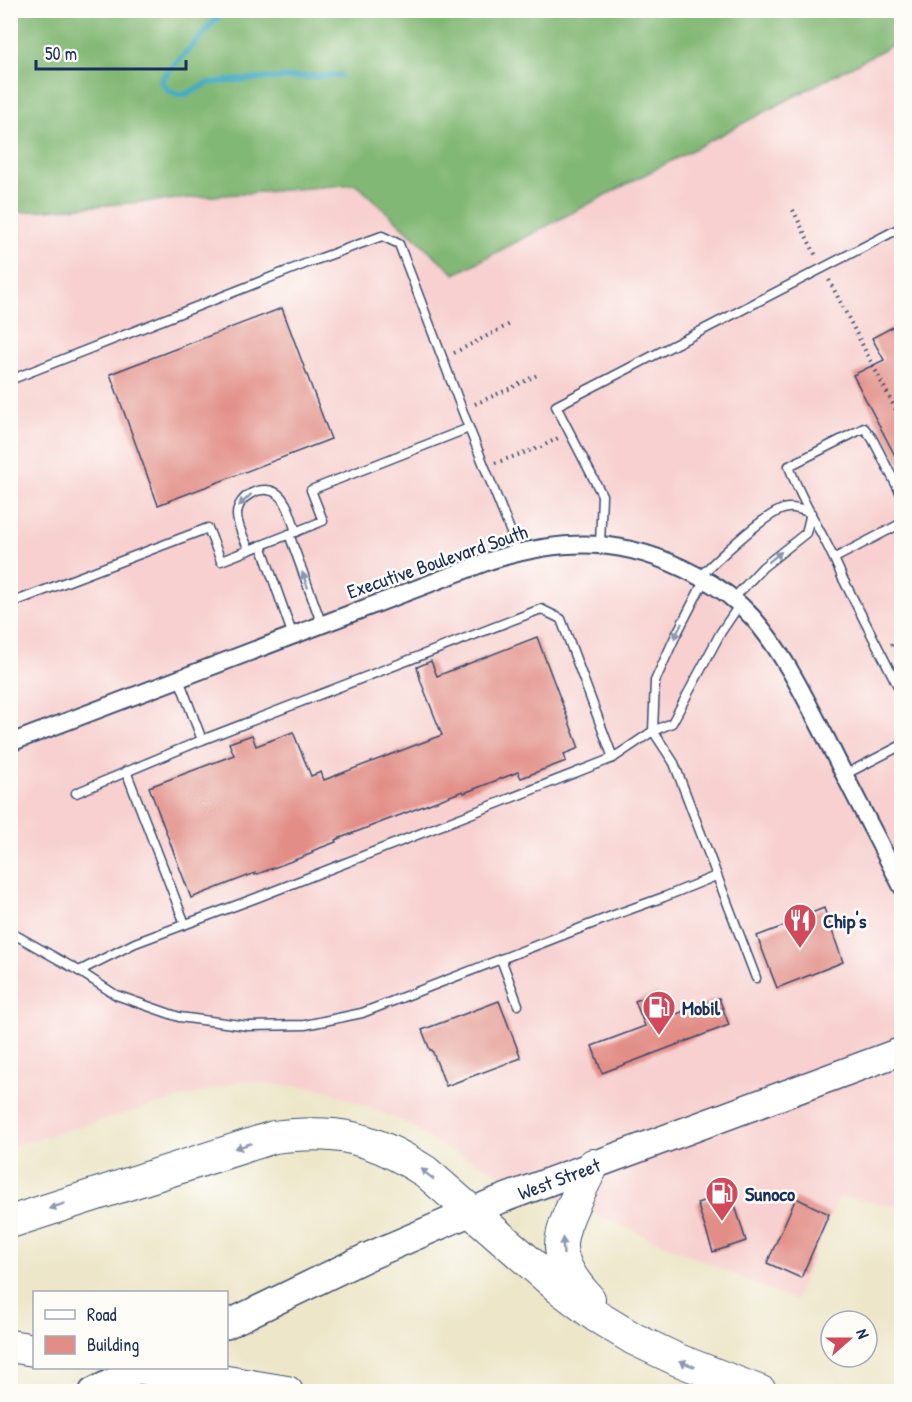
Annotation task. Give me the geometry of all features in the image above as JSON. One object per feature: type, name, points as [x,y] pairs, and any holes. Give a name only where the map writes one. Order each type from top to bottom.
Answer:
[{"type":"highway","points":[[10,1222],[274,1137],[319,1133],[348,1136],[377,1144],[402,1156],[426,1172],[559,1288],[634,1339],[678,1360],[761,1392]]},
{"type":"highway","points":[[593,1165],[563,1228],[561,1247],[566,1266],[578,1287],[634,1339]]},
{"type":"highway","points":[[10,1346],[33,1350]]},
{"type":"highway","points":[[148,1369],[287,1392]]},
{"type":"main road","name":"West Street","points":[[234,1321],[367,1257],[513,1194],[902,1051]]},
{"type":"main road","points":[[93,1392],[140,1369]]},
{"type":"street","name":"Executive Boulevard South","points":[[10,743],[517,552],[571,544],[600,544],[627,548],[680,566],[702,578],[737,602],[772,640],[902,886]]},
{"type":"lane","points":[[600,544],[602,495],[556,406],[902,227]]},
{"type":"lane","points":[[10,380],[289,270],[382,236],[399,244],[517,552]]},
{"type":"lane","points":[[11,603],[208,528],[221,561],[323,521],[311,490],[469,428]]},
{"type":"lane","points":[[902,496],[872,438],[864,428],[789,466],[795,483],[835,558],[842,577],[898,678],[902,694]]},
{"type":"lane","points":[[249,550],[237,519],[237,507],[242,499],[254,492],[265,490],[278,494],[285,503],[292,533],[322,625]]},
{"type":"lane","points":[[756,978],[674,763],[653,731],[656,681],[702,578],[749,531],[773,514],[788,507],[811,513]]},
{"type":"lane","points":[[79,971],[135,943],[613,758],[653,731],[672,723],[737,602],[763,567],[806,533],[811,513]]},
{"type":"lane","points":[[835,558],[902,523]]},
{"type":"lane","points":[[261,545],[293,636]]},
{"type":"lane","points":[[76,793],[202,740],[541,609],[561,619],[613,758]]},
{"type":"lane","points":[[179,679],[202,740]]},
{"type":"lane","points":[[844,775],[902,745]]},
{"type":"lane","points":[[126,771],[185,924]]},
{"type":"lane","points":[[10,932],[116,995],[179,1017],[248,1026],[305,1025],[362,1013],[716,876]]},
{"type":"lane","points":[[501,959],[518,1005]]},
{"type":"path","points":[[794,210],[902,422]]},
{"type":"path","points":[[442,357],[512,323]]},
{"type":"path","points":[[462,408],[512,388],[539,374]]},
{"type":"path","points":[[485,467],[541,447],[569,432]]},
{"type":"shaded area","points":[[901,40],[901,1206],[839,1197],[795,1301],[441,1147],[408,1124],[324,1089],[241,1081],[11,1146],[11,213],[356,184],[455,274]]},
{"type":"green space","points":[[11,10],[901,10],[902,40],[455,274],[356,184],[11,213]]},
{"type":"building","points":[[282,308],[331,439],[158,505],[110,374]]},
{"type":"building","points":[[902,322],[902,469],[853,375],[884,360],[872,338]]},
{"type":"building","points":[[537,637],[579,748],[564,754],[566,761],[521,778],[518,772],[464,793],[463,791],[335,840],[336,842],[312,851],[313,853],[191,898],[149,787],[234,755],[229,743],[252,735],[256,746],[293,732],[311,776],[321,772],[324,780],[442,735],[417,667],[431,661],[437,676]]},
{"type":"building","name":"Chip's","points":[[824,908],[843,962],[777,988],[757,936],[805,918],[804,916]]},
{"type":"building","name":"Mobil","points":[[657,993],[666,1018],[719,998],[729,1025],[602,1073],[592,1046],[645,1026],[635,1001]]},
{"type":"building","points":[[499,1001],[521,1058],[446,1086],[422,1030]]},
{"type":"building","name":"Sunoco","points":[[731,1192],[746,1241],[713,1252],[697,1203]]},
{"type":"building","points":[[796,1198],[829,1214],[801,1278],[767,1263]]},
{"type":"waterway","points":[[222,10],[167,72],[161,81],[168,90],[178,94],[187,94],[208,83],[340,75]]},
{"type":"place","name":"Chip's","points":[[800,949]]},
{"type":"place","name":"Mobil","points":[[659,1036]]},
{"type":"place","name":"Sunoco","points":[[722,1222]]}]
